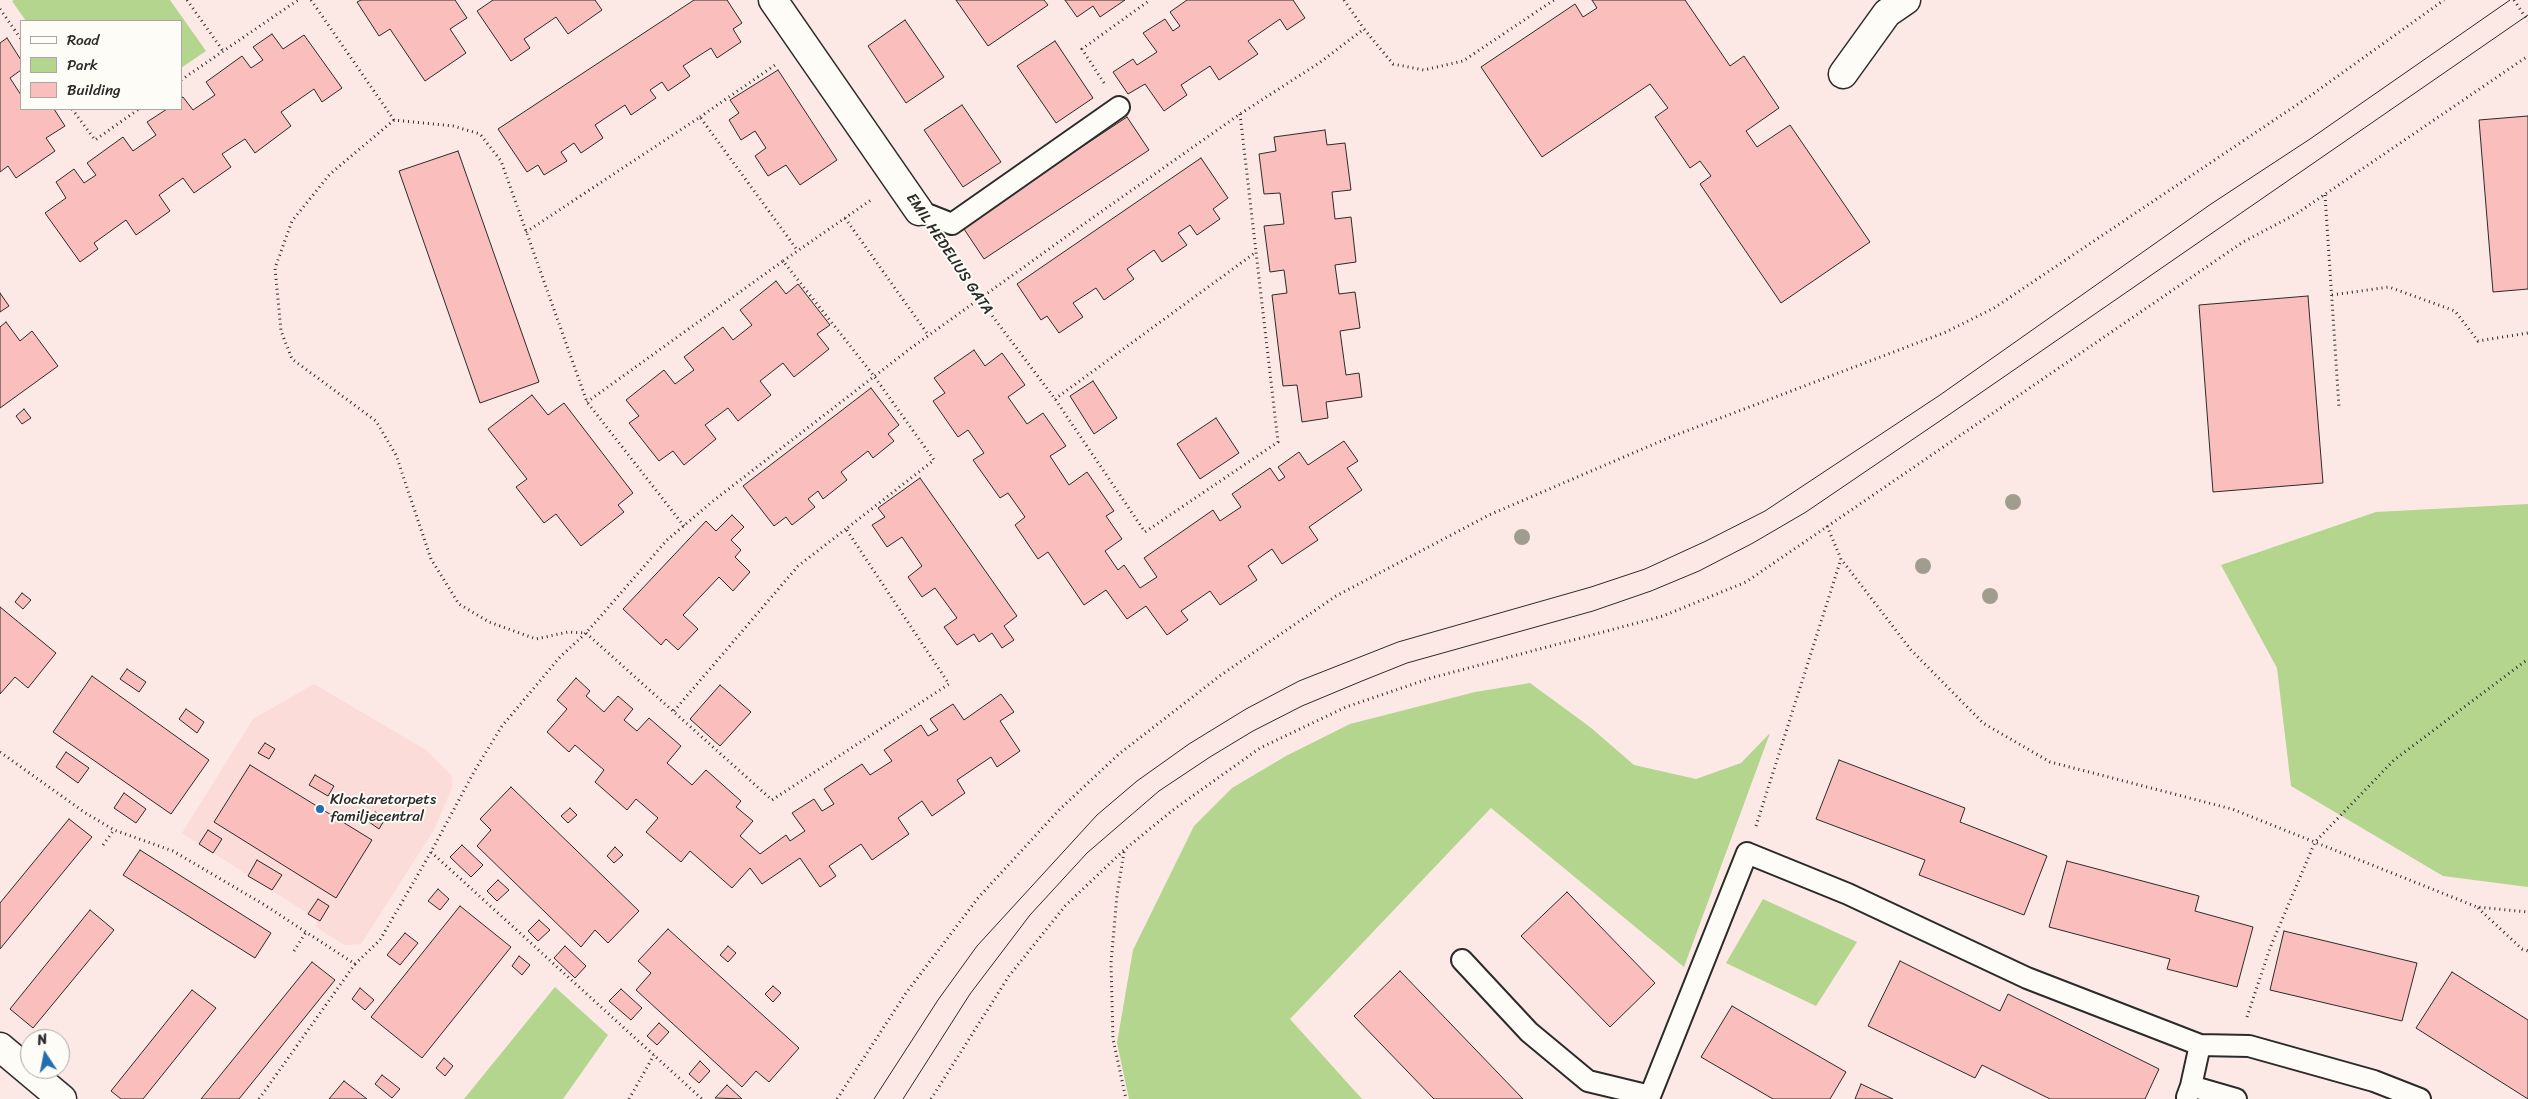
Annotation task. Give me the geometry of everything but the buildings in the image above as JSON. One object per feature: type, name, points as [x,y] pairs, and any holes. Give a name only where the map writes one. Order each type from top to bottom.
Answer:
[{"type":"street","name":"EMIL HEDELIUS GATA","points":[[773,0],[919,210]]},
{"type":"street","points":[[1843,74],[1887,13],[1906,0]]},
{"type":"street","points":[[0,1047],[62,1099]]},
{"type":"lane","points":[[919,210],[952,224],[1119,106]]},
{"type":"lane","points":[[1462,960],[1529,1032],[1588,1081],[1651,1098],[1747,853],[1848,894],[2027,978],[2200,1046],[2249,1046],[2374,1080],[2420,1099]]},
{"type":"lane","points":[[2200,1046],[2189,1093],[2236,1099]]},
{"type":"path","points":[[187,0],[223,51]]},
{"type":"path","points":[[182,79],[298,0]]},
{"type":"path","points":[[311,0],[394,120]]},
{"type":"path","points":[[1119,106],[1082,49],[1150,0]]},
{"type":"path","points":[[1344,0],[1364,29],[1393,64],[1424,70],[1463,61],[1554,0]]},
{"type":"path","points":[[837,1099],[906,993],[978,898],[1059,810],[1119,754],[1213,681],[1336,596],[1489,515],[1668,438],[1946,332],[1994,308],[2310,96],[2444,0]]},
{"type":"path","points":[[2514,0],[2528,21]]},
{"type":"path","points":[[0,9],[20,38]]},
{"type":"path","points":[[259,1099],[355,964],[380,940],[431,852],[474,770],[502,726],[560,657],[586,633],[667,540],[874,376],[1240,114],[1319,63],[1364,29]]},
{"type":"path","points":[[526,232],[805,45]]},
{"type":"path","points":[[931,1099],[1009,976],[1065,906],[1124,850],[1174,810],[1260,748],[1346,707],[1431,678],[1663,616],[1746,582],[2243,242],[2296,214],[2528,56]]},
{"type":"path","points":[[73,110],[95,140],[139,110]]},
{"type":"path","points":[[1055,399],[1256,252],[1240,114]]},
{"type":"path","points":[[700,117],[798,251]]},
{"type":"path","points":[[684,526],[587,402],[500,161],[480,134],[453,126],[394,120],[330,174],[292,221],[275,268],[281,331],[292,359],[376,421],[396,455],[432,559],[459,604],[489,622],[536,639],[568,632],[586,633],[772,800],[949,684],[846,529]]},
{"type":"path","points":[[587,402],[783,261],[899,181]]},
{"type":"path","points":[[2325,194],[2339,407]]},
{"type":"path","name":"EMIL HEDELIUS GATA","points":[[919,210],[947,257],[1055,399],[1145,532],[1278,442],[1256,252]]},
{"type":"path","points":[[845,218],[929,336]]},
{"type":"path","points":[[674,712],[798,566],[934,460],[874,376],[783,261]]},
{"type":"path","points":[[2332,295],[2389,287],[2454,311],[2478,342],[2528,333]]},
{"type":"path","points":[[1827,526],[1841,559],[1911,650],[1984,723],[2050,762],[2232,809],[2477,907],[2528,912]]},
{"type":"path","points":[[1747,853],[1841,559]]},
{"type":"path","points":[[2237,1046],[2270,948],[2315,842],[2394,760],[2528,659]]},
{"type":"path","points":[[0,752],[84,812],[114,830],[173,851],[355,964]]},
{"type":"path","points":[[103,845],[114,830]]},
{"type":"path","points":[[1124,850],[1117,895],[1111,963],[1113,1039],[1126,1099]]},
{"type":"path","points":[[431,852],[702,1099]]},
{"type":"path","points":[[2477,907],[2522,949],[2528,951]]},
{"type":"path","points":[[294,950],[306,932]]},
{"type":"path","points":[[628,1099],[654,1056]]},
{"type":"shaded area","name":"Klockaretorpets familjecentral","points":[[314,684],[426,750],[452,776],[452,788],[434,830],[361,944],[345,945],[315,927],[318,920],[182,833],[253,719]]},
{"type":"green space","points":[[170,0],[206,51],[182,67],[182,20],[25,20],[12,1]]},
{"type":"green space","points":[[2528,504],[2528,887],[2443,876],[2291,786],[2277,668],[2221,565],[2376,512]]},
{"type":"green space","points":[[1530,683],[1590,727],[1634,765],[1696,779],[1741,763],[1770,733],[1684,967],[1491,808],[1290,1019],[1362,1099],[1129,1099],[1117,1043],[1133,950],[1194,826],[1232,788],[1286,756],[1350,724],[1475,692]]},
{"type":"green space","points":[[1763,899],[1857,942],[1816,1006],[1726,963]]},
{"type":"green space","points":[[555,987],[608,1035],[563,1099],[464,1099]]},
{"type":"tram line","points":[[874,1099],[938,1000],[977,946],[1097,815],[1137,781],[1189,744],[1246,709],[1299,681],[1398,642],[1591,587],[1645,569],[1765,511],[1940,395],[2211,204],[2310,139],[2510,0]]},
{"type":"tram line","points":[[903,1099],[970,994],[1030,915],[1087,853],[1159,791],[1253,731],[1302,706],[1407,663],[1593,611],[1651,591],[1699,571],[1753,543],[1806,512],[1953,412],[2528,15]]},
{"type":"place","name":"Klockaretorpets familjecentral","points":[[320,809]]}]
